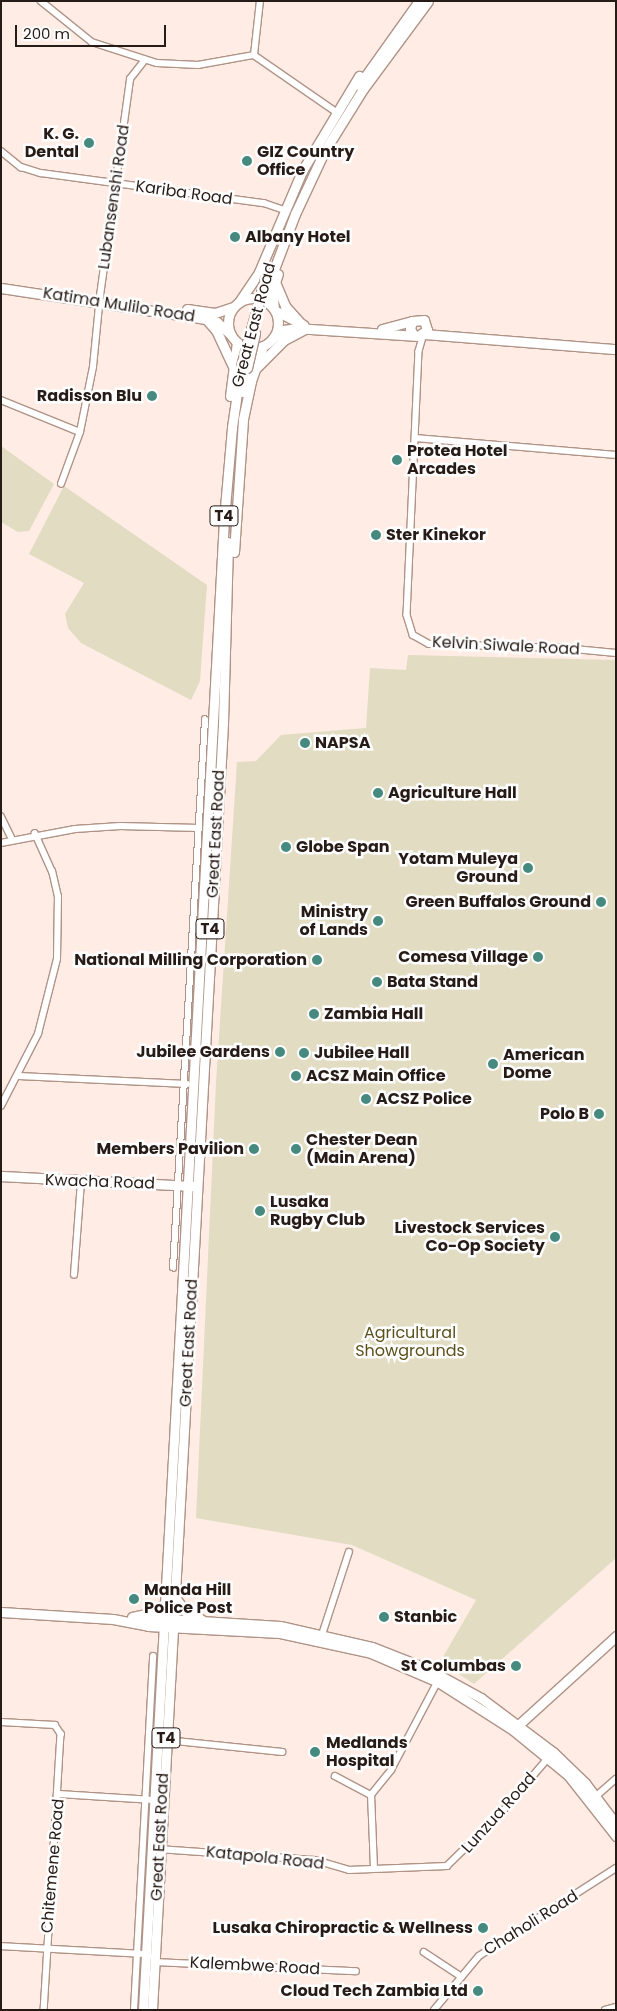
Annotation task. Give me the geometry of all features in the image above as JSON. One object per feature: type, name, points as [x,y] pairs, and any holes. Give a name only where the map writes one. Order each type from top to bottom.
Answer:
[{"type":"main road","name":"Great East Road","points":[[152,2010],[155,1849],[149,1800],[174,1596],[193,1186],[189,1084],[209,829],[225,498],[244,368],[270,280],[295,214],[325,150],[419,1]]},
{"type":"main road","name":"Great East Road","points":[[236,304],[259,272],[284,210],[335,111],[372,58],[390,46],[428,1]]},
{"type":"main road","name":"Great East Road","points":[[270,280],[275,309]]},
{"type":"main road","points":[[270,280],[282,301],[304,327]]},
{"type":"main road","name":"Katima Mulilo Road","points":[[1,282],[206,319],[217,322],[234,338]]},
{"type":"main road","name":"Katima Mulilo Road","points":[[1,288],[208,313],[236,304]]},
{"type":"main road","points":[[473,338],[439,330],[421,318],[383,329],[304,327],[289,328],[263,346],[249,348],[234,338],[228,319],[236,304],[260,298],[304,327],[616,349]]},
{"type":"main road","points":[[273,338],[279,325],[275,309]]},
{"type":"main road","points":[[206,319],[244,368],[304,327]]},
{"type":"main road","points":[[412,321],[410,329],[419,334]]},
{"type":"main road","points":[[419,334],[426,322]]},
{"type":"main road","name":"Great East Road","points":[[143,2010],[141,1954],[155,1849],[166,1740],[169,1625],[165,1603],[224,676],[230,499],[244,368],[234,338]]},
{"type":"main road","name":"Great East Road","points":[[244,368],[263,346]]},
{"type":"main road","name":"Kwacha Road","points":[[1,1176],[193,1186]]},
{"type":"main road","points":[[174,1596],[185,1611],[201,1620]]},
{"type":"main road","points":[[113,1619],[155,1612],[165,1603]]},
{"type":"main road","points":[[1,1612],[113,1619],[182,1627],[321,1637]]},
{"type":"main road","points":[[132,1617],[169,1625],[201,1620],[280,1626],[321,1637],[372,1647],[440,1679],[516,1727],[551,1754]]},
{"type":"main road","points":[[516,1727],[616,1636]]},
{"type":"main road","points":[[528,1716],[529,1732]]},
{"type":"main road","points":[[516,1727],[529,1732],[616,1824]]},
{"type":"main road","points":[[593,1799],[616,1836]]},
{"type":"street","points":[[41,1],[92,42],[145,60],[198,65],[254,55],[335,111]]},
{"type":"street","points":[[254,55],[260,1]]},
{"type":"street","name":"Lubansenshi Road","points":[[61,484],[80,432],[93,368],[99,299],[130,79],[145,60]]},
{"type":"street","name":"Kariba Road","points":[[1,151],[21,167],[40,173],[264,203],[284,210]]},
{"type":"street","name":"Kelvin Siwale Road","points":[[419,334],[407,615],[413,635],[429,644],[564,648],[616,653]]},
{"type":"street","points":[[1,400],[80,432]]},
{"type":"street","points":[[416,438],[616,455]]},
{"type":"street","points":[[173,1268],[178,1185],[189,1084],[198,828],[205,720]]},
{"type":"street","points":[[1,816],[12,839]]},
{"type":"street","points":[[1,843],[35,834],[120,826],[209,829]]},
{"type":"street","points":[[1,1106],[19,1076],[46,1010],[60,934],[54,880],[35,834]]},
{"type":"street","points":[[19,1076],[189,1084]]},
{"type":"street","points":[[74,1275],[81,1181]]},
{"type":"street","points":[[321,1637],[349,1552]]},
{"type":"street","points":[[134,2010],[141,1954],[149,1800],[153,1657]]},
{"type":"street","points":[[374,1869],[371,1795],[391,1770],[440,1679]]},
{"type":"street","name":"Chitemene Road","points":[[1,1722],[55,1725],[62,1734],[46,1948],[44,2010]]},
{"type":"street","points":[[166,1740],[282,1752]]},
{"type":"street","name":"Lunzua Road","points":[[439,1867],[455,1861],[551,1754]]},
{"type":"street","points":[[335,1776],[371,1795]]},
{"type":"street","points":[[593,1799],[616,1779]]},
{"type":"street","points":[[59,1794],[149,1800]]},
{"type":"street","name":"Katapola Road","points":[[155,1849],[315,1860],[349,1870],[439,1867]]},
{"type":"street","name":"Chaholi Road","points":[[434,2010],[479,1956],[616,1868]]},
{"type":"street","points":[[1,1946],[141,1954]]},
{"type":"street","points":[[424,1952],[462,1977]]},
{"type":"street","name":"Kalembwe Road","points":[[154,1962],[356,1971]]},
{"type":"street","points":[[606,2010],[616,2007]]},
{"type":"green space","points":[[1,446],[54,484],[29,531],[18,532],[1,522]]},
{"type":"green space","points":[[64,486],[207,585],[200,681],[191,700],[81,643],[68,628],[65,614],[84,583],[29,554]]},
{"type":"green space","name":"Agricultural Showgrounds","points":[[408,655],[616,660],[616,1558],[474,1684],[440,1662],[476,1600],[352,1545],[196,1518],[216,1083],[237,762],[256,761],[281,735],[366,728],[370,668],[406,670]]},
{"type":"place","name":"K. G. Dental","points":[[89,143]]},
{"type":"place","name":"GIZ Country Office","points":[[247,161]]},
{"type":"place","name":"Albany Hotel","points":[[235,237]]},
{"type":"place","name":"Radisson Blu","points":[[152,396]]},
{"type":"place","name":"Protea Hotel Arcades","points":[[397,460]]},
{"type":"place","name":"Ster Kinekor","points":[[376,535]]},
{"type":"place","name":"NAPSA","points":[[305,743]]},
{"type":"place","name":"Agriculture Hall","points":[[378,793]]},
{"type":"place","name":"Globe Span","points":[[286,847]]},
{"type":"place","name":"Yotam Muleya Ground","points":[[528,868]]},
{"type":"place","name":"Green Buffalos Ground","points":[[601,902]]},
{"type":"place","name":"Ministry of Lands","points":[[378,921]]},
{"type":"place","name":"Comesa Village","points":[[538,957]]},
{"type":"place","name":"National Milling Corporation","points":[[317,960]]},
{"type":"place","name":"Bata Stand","points":[[377,982]]},
{"type":"place","name":"Zambia Hall","points":[[314,1014]]},
{"type":"place","name":"Jubilee Gardens","points":[[280,1052]]},
{"type":"place","name":"Jubilee Hall","points":[[304,1053]]},
{"type":"place","name":"American Dome","points":[[493,1064]]},
{"type":"place","name":"ACSZ Main Office","points":[[296,1076]]},
{"type":"place","name":"ACSZ Police","points":[[366,1099]]},
{"type":"place","name":"Polo B","points":[[599,1114]]},
{"type":"place","name":"Members Pavilion","points":[[254,1149]]},
{"type":"place","name":"Chester Dean (Main Arena)","points":[[296,1149]]},
{"type":"place","name":"Lusaka Rugby Club","points":[[260,1211]]},
{"type":"place","name":"Livestock Services Co-Op Society","points":[[555,1237]]},
{"type":"place","name":"Manda Hill Police Post","points":[[134,1599]]},
{"type":"place","name":"Stanbic","points":[[384,1617]]},
{"type":"place","name":"St Columbas","points":[[516,1666]]},
{"type":"place","name":"Medlands Hospital","points":[[315,1752]]},
{"type":"place","name":"Lusaka Chiropractic & Wellness","points":[[483,1928]]},
{"type":"place","name":"Cloud Tech Zambia Ltd","points":[[478,1991]]}]
